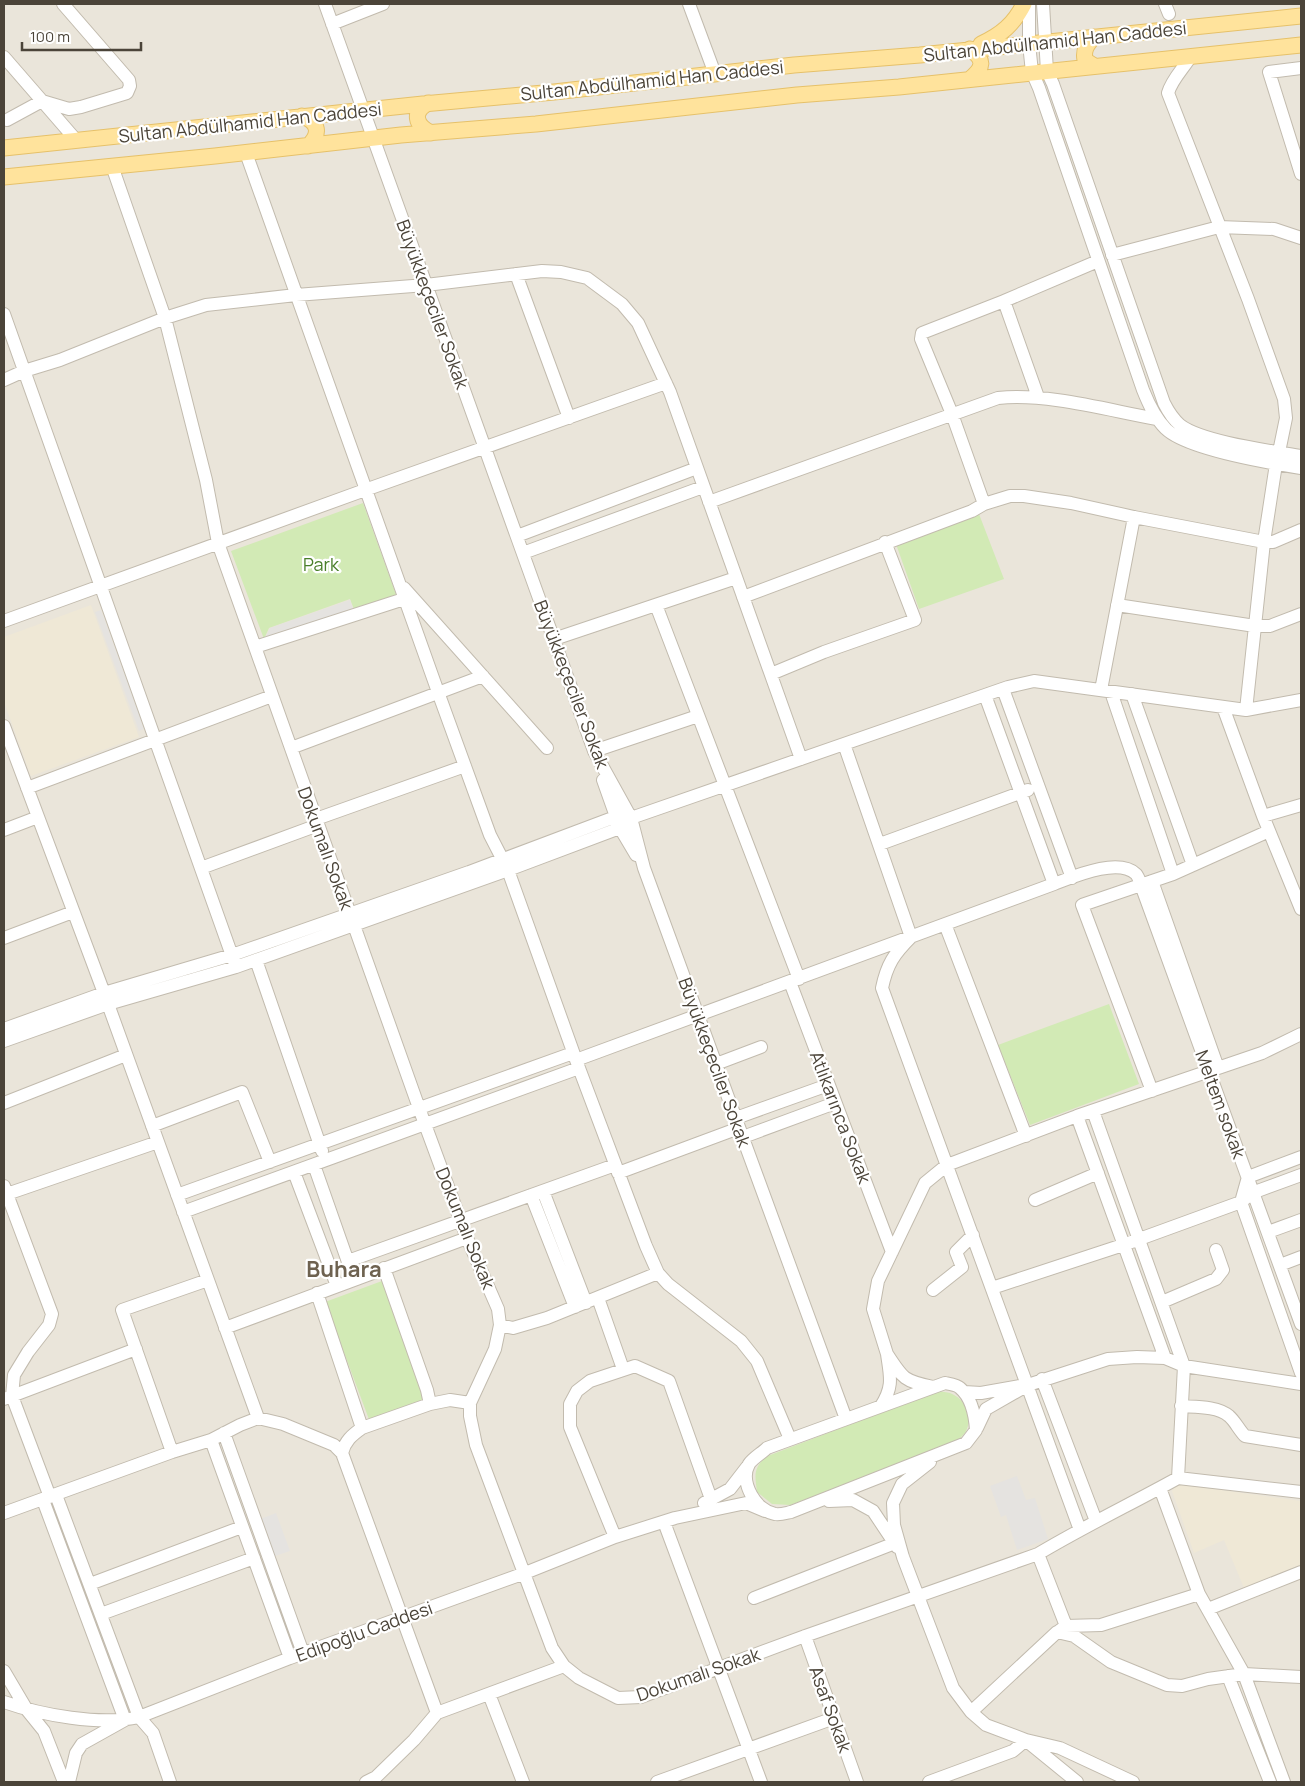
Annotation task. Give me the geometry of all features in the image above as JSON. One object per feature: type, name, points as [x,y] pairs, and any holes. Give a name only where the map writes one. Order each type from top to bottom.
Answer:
[{"type":"main road","points":[[969,49],[998,36],[1013,23],[1024,4]]},
{"type":"main road","name":"Sultan Abdülhamid Han Caddesi","points":[[4,148],[428,103],[554,92],[794,65],[920,55],[1301,16]]},
{"type":"main road","points":[[1094,37],[1086,47],[1084,54],[1085,60],[1094,66]]},
{"type":"main road","name":"Sultan Abdülhamid Han Caddesi","points":[[4,177],[1301,45]]},
{"type":"main road","points":[[969,49],[979,56],[981,61],[980,68],[970,79]]},
{"type":"main road","points":[[428,103],[422,106],[418,112],[417,120],[420,126],[430,133]]},
{"type":"main road","points":[[302,116],[314,122],[316,127],[314,141],[308,146]]},
{"type":"street","points":[[7,120],[42,101],[69,109],[81,107],[127,92],[130,86],[129,80],[63,4]]},
{"type":"street","name":"Büyükkeçeciler Sokak","points":[[325,4],[594,751],[631,818],[644,868],[846,1419]]},
{"type":"street","points":[[332,24],[383,4]]},
{"type":"street","points":[[689,4],[715,74]]},
{"type":"street","points":[[1029,4],[1029,44],[1040,72],[1053,84],[1164,403],[1171,415],[1180,425],[1193,432],[1277,458],[1301,468]]},
{"type":"street","points":[[1044,4],[1045,42],[1039,88],[1143,390],[1157,420],[1167,431],[1182,440],[1200,446],[1277,458],[1301,456]]},
{"type":"street","points":[[1191,56],[1179,75],[1170,84],[1168,93],[1248,299],[1284,400],[1286,418],[1277,458],[1264,542],[1246,710]]},
{"type":"street","points":[[4,57],[76,140]]},
{"type":"street","points":[[1301,68],[1269,72],[1301,174]]},
{"type":"street","points":[[246,153],[465,766],[490,834],[505,865],[646,1246],[658,1273],[668,1284],[741,1341],[757,1361],[790,1439]]},
{"type":"street","name":"Dokumalı Sokak","points":[[112,166],[165,318],[206,480],[218,543],[419,1108],[467,1238],[498,1309],[500,1325],[495,1349],[470,1403],[470,1416],[476,1445],[552,1648],[564,1666],[578,1678],[618,1698],[642,1697],[805,1636],[1038,1554],[1178,1478]]},
{"type":"street","points":[[1112,255],[1220,227],[1274,229],[1301,238]]},
{"type":"street","points":[[984,504],[952,414],[921,339],[922,334],[1098,261]]},
{"type":"street","points":[[4,380],[165,318],[206,305],[426,285],[542,271],[588,278],[622,304],[638,323],[666,383],[801,759]]},
{"type":"street","points":[[516,274],[569,418]]},
{"type":"street","points":[[1004,301],[1038,397]]},
{"type":"street","points":[[4,314],[234,961]]},
{"type":"street","points":[[4,621],[666,383]]},
{"type":"street","points":[[709,502],[998,398],[1016,396],[1038,397],[1157,420]]},
{"type":"street","points":[[516,536],[697,468]]},
{"type":"street","points":[[522,553],[703,488]]},
{"type":"street","points":[[743,597],[885,542],[972,511],[984,504],[1010,496],[1024,496],[1071,503],[1264,542],[1272,542],[1301,530]]},
{"type":"street","points":[[1134,517],[1118,605],[1106,691],[1173,874]]},
{"type":"street","points":[[772,674],[824,652],[915,620],[885,542]]},
{"type":"street","points":[[554,639],[736,578]]},
{"type":"street","points":[[399,582],[547,748]]},
{"type":"street","points":[[254,647],[404,598]]},
{"type":"street","name":"Atlıkarınca Sokak","points":[[656,605],[725,785],[795,980],[828,1084],[892,1252]]},
{"type":"street","points":[[1118,605],[1255,626],[1270,626],[1301,614]]},
{"type":"street","points":[[291,748],[483,676]]},
{"type":"street","points":[[4,1029],[234,961],[505,865],[617,822],[1002,689],[1034,681],[1246,710],[1301,700]]},
{"type":"street","points":[[1002,689],[1072,878]]},
{"type":"street","points":[[1132,694],[1193,865]]},
{"type":"street","points":[[985,695],[1054,884]]},
{"type":"street","points":[[27,788],[272,696]]},
{"type":"street","points":[[1223,707],[1263,816],[1301,909]]},
{"type":"street","points":[[644,868],[617,822],[594,751],[698,716]]},
{"type":"street","points":[[4,726],[106,999],[258,1418]]},
{"type":"street","points":[[844,744],[912,937]]},
{"type":"street","points":[[201,868],[465,766]]},
{"type":"street","points":[[880,844],[1038,786]]},
{"type":"street","points":[[1263,816],[1301,805]]},
{"type":"street","points":[[4,830],[38,817]]},
{"type":"street","points":[[1152,1091],[1082,905],[1173,874],[1269,831]]},
{"type":"street","points":[[177,1196],[419,1108],[576,1060],[1098,869],[1112,867],[1125,869],[1136,874],[1146,883]]},
{"type":"street","name":"Meltem sokak","points":[[1146,883],[1213,1070],[1252,1193],[1280,1265],[1297,1300],[1300,1318]]},
{"type":"street","points":[[4,938],[73,912]]},
{"type":"street","points":[[234,961],[256,960],[352,919]]},
{"type":"street","points":[[945,924],[1026,1136]]},
{"type":"street","points":[[912,937],[896,951],[886,970],[882,988],[1080,1530]]},
{"type":"street","points":[[256,960],[320,1144],[319,1163],[354,1279]]},
{"type":"street","points":[[4,1041],[106,999]]},
{"type":"street","points":[[881,1406],[889,1394],[890,1380],[887,1354],[873,1309],[878,1282],[925,1183],[947,1165],[1078,1116],[1262,1053],[1301,1034]]},
{"type":"street","points":[[716,1064],[761,1047]]},
{"type":"street","points":[[4,1103],[126,1056]]},
{"type":"street","points":[[183,1212],[425,1124],[576,1060]]},
{"type":"street","points":[[739,1128],[828,1084]]},
{"type":"street","points":[[152,1126],[242,1092],[270,1162]]},
{"type":"street","points":[[348,1261],[537,1193],[617,1169],[739,1128],[835,1103]]},
{"type":"street","points":[[1092,1112],[1184,1366],[1178,1478],[1301,1492]]},
{"type":"street","points":[[1078,1116],[1165,1358]]},
{"type":"street","points":[[158,1142],[5,1192],[52,1314],[49,1325],[28,1352],[14,1375],[8,1398],[50,1497],[90,1584],[139,1716],[153,1733],[170,1782]]},
{"type":"street","points":[[1301,1158],[1248,1177],[1241,1202],[1301,1372]]},
{"type":"street","points":[[294,1172],[337,1286]]},
{"type":"street","points":[[1035,1200],[1098,1173]]},
{"type":"street","points":[[992,1288],[1123,1245],[1241,1202],[1252,1193],[1301,1175]]},
{"type":"street","points":[[537,1193],[586,1302],[623,1369]]},
{"type":"street","points":[[1268,1232],[1301,1220]]},
{"type":"street","points":[[933,1290],[962,1267],[956,1252],[973,1235]]},
{"type":"street","points":[[225,1328],[467,1238]]},
{"type":"street","points":[[1162,1302],[1216,1279],[1223,1270],[1216,1250]]},
{"type":"street","points":[[1280,1265],[1301,1258]]},
{"type":"street","points":[[384,1268],[427,1390],[430,1404]]},
{"type":"street","points":[[500,1325],[514,1328],[548,1318],[658,1273]]},
{"type":"street","points":[[172,1452],[122,1310],[208,1280]]},
{"type":"street","points":[[318,1293],[362,1428]]},
{"type":"street","points":[[8,1398],[136,1349]]},
{"type":"street","points":[[887,1354],[904,1379],[933,1387]]},
{"type":"street","points":[[669,1520],[746,1503],[776,1515],[802,1507],[966,1443],[976,1430],[986,1409],[1042,1379],[1108,1359],[1165,1358],[1184,1366],[1301,1384]]},
{"type":"street","points":[[615,1538],[570,1427],[570,1404],[577,1391],[590,1381],[635,1366],[669,1381],[710,1499]]},
{"type":"street","points":[[1042,1379],[1096,1522]]},
{"type":"street","points":[[669,1520],[730,1489],[749,1465],[767,1448],[945,1383],[959,1386],[964,1392],[975,1416],[976,1430]]},
{"type":"street","points":[[964,1392],[981,1392],[1028,1385]]},
{"type":"street","points":[[342,1453],[344,1446],[352,1435],[362,1428],[430,1404],[450,1400],[470,1403]]},
{"type":"street","points":[[1181,1406],[1209,1408],[1222,1412],[1229,1416],[1244,1436],[1301,1445]]},
{"type":"street","points":[[4,1513],[172,1452],[211,1440],[258,1418],[283,1424],[317,1438],[334,1446],[342,1453],[437,1713]]},
{"type":"street","points":[[224,1433],[303,1653]]},
{"type":"street","points":[[211,1440],[290,1658]]},
{"type":"street","points":[[940,1453],[902,1484],[894,1503],[894,1525],[903,1558],[953,1688],[971,1712],[986,1725],[1026,1740],[1060,1748],[1133,1782]]},
{"type":"street","points":[[749,1465],[746,1480],[750,1492],[756,1504],[766,1511]]},
{"type":"street","points":[[1160,1488],[1199,1594],[1244,1674],[1284,1782]]},
{"type":"street","points":[[50,1497],[125,1720],[82,1744],[76,1753],[69,1782]]},
{"type":"street","points":[[802,1507],[835,1500],[853,1500],[873,1511],[903,1558]]},
{"type":"street","points":[[669,1520],[718,1668],[761,1782]]},
{"type":"street","name":"Edipoğlu Caddesi","points":[[4,1702],[27,1710],[50,1714],[87,1719],[125,1720],[615,1538],[669,1520]]},
{"type":"street","points":[[90,1584],[242,1527]]},
{"type":"street","points":[[754,1598],[895,1543]]},
{"type":"street","points":[[1038,1554],[1061,1629],[1111,1662],[1167,1685],[1182,1686],[1244,1674],[1301,1677]]},
{"type":"street","points":[[101,1614],[254,1558]]},
{"type":"street","points":[[1208,1609],[1301,1572]]},
{"type":"street","points":[[971,1712],[1061,1629],[1101,1625],[1199,1594]]},
{"type":"street","name":"Asaf Sokak","points":[[805,1636],[857,1782]]},
{"type":"street","points":[[366,1782],[376,1777],[414,1740],[437,1713],[564,1666]]},
{"type":"street","points":[[4,1671],[27,1710],[44,1731],[64,1782]]},
{"type":"street","points":[[1228,1676],[1270,1782]]},
{"type":"street","points":[[489,1694],[523,1782]]},
{"type":"street","points":[[657,1782],[834,1718]]},
{"type":"street","points":[[929,1782],[1013,1751],[1026,1740]]},
{"type":"street","points":[[1026,1740],[1077,1782]]},
{"type":"shaded area","points":[[4,4],[1301,4],[1301,1782],[4,1782]]},
{"type":"shaded area","points":[[350,600],[353,609],[265,639],[270,628]]},
{"type":"shaded area","points":[[91,605],[139,737],[31,776],[4,702],[4,637]]},
{"type":"shaded area","points":[[101,610],[144,729],[139,731],[95,612]]},
{"type":"shaded area","points":[[1017,1476],[1026,1500],[1035,1498],[1048,1539],[1017,1550],[1006,1515],[1001,1517],[990,1486]]},
{"type":"shaded area","points":[[1177,1484],[1301,1501],[1301,1566],[1244,1588],[1224,1540],[1194,1553],[1172,1491]]},
{"type":"shaded area","points":[[276,1513],[290,1551],[272,1557],[258,1520]]},
{"type":"green space","name":"Park","points":[[363,503],[397,597],[355,612],[350,599],[269,628],[264,639],[231,551]]},
{"type":"green space","points":[[979,514],[1004,579],[919,609],[896,544]]},
{"type":"green space","points":[[1109,1004],[1139,1084],[1030,1125],[998,1045]]},
{"type":"green space","points":[[382,1281],[425,1401],[370,1422],[325,1302]]},
{"type":"green space","points":[[938,1391],[956,1396],[967,1410],[968,1427],[965,1433],[953,1444],[790,1505],[772,1504],[757,1492],[756,1473],[758,1466],[765,1457]]},
{"type":"district","name":"Buhara","points":[[344,1269]]}]
